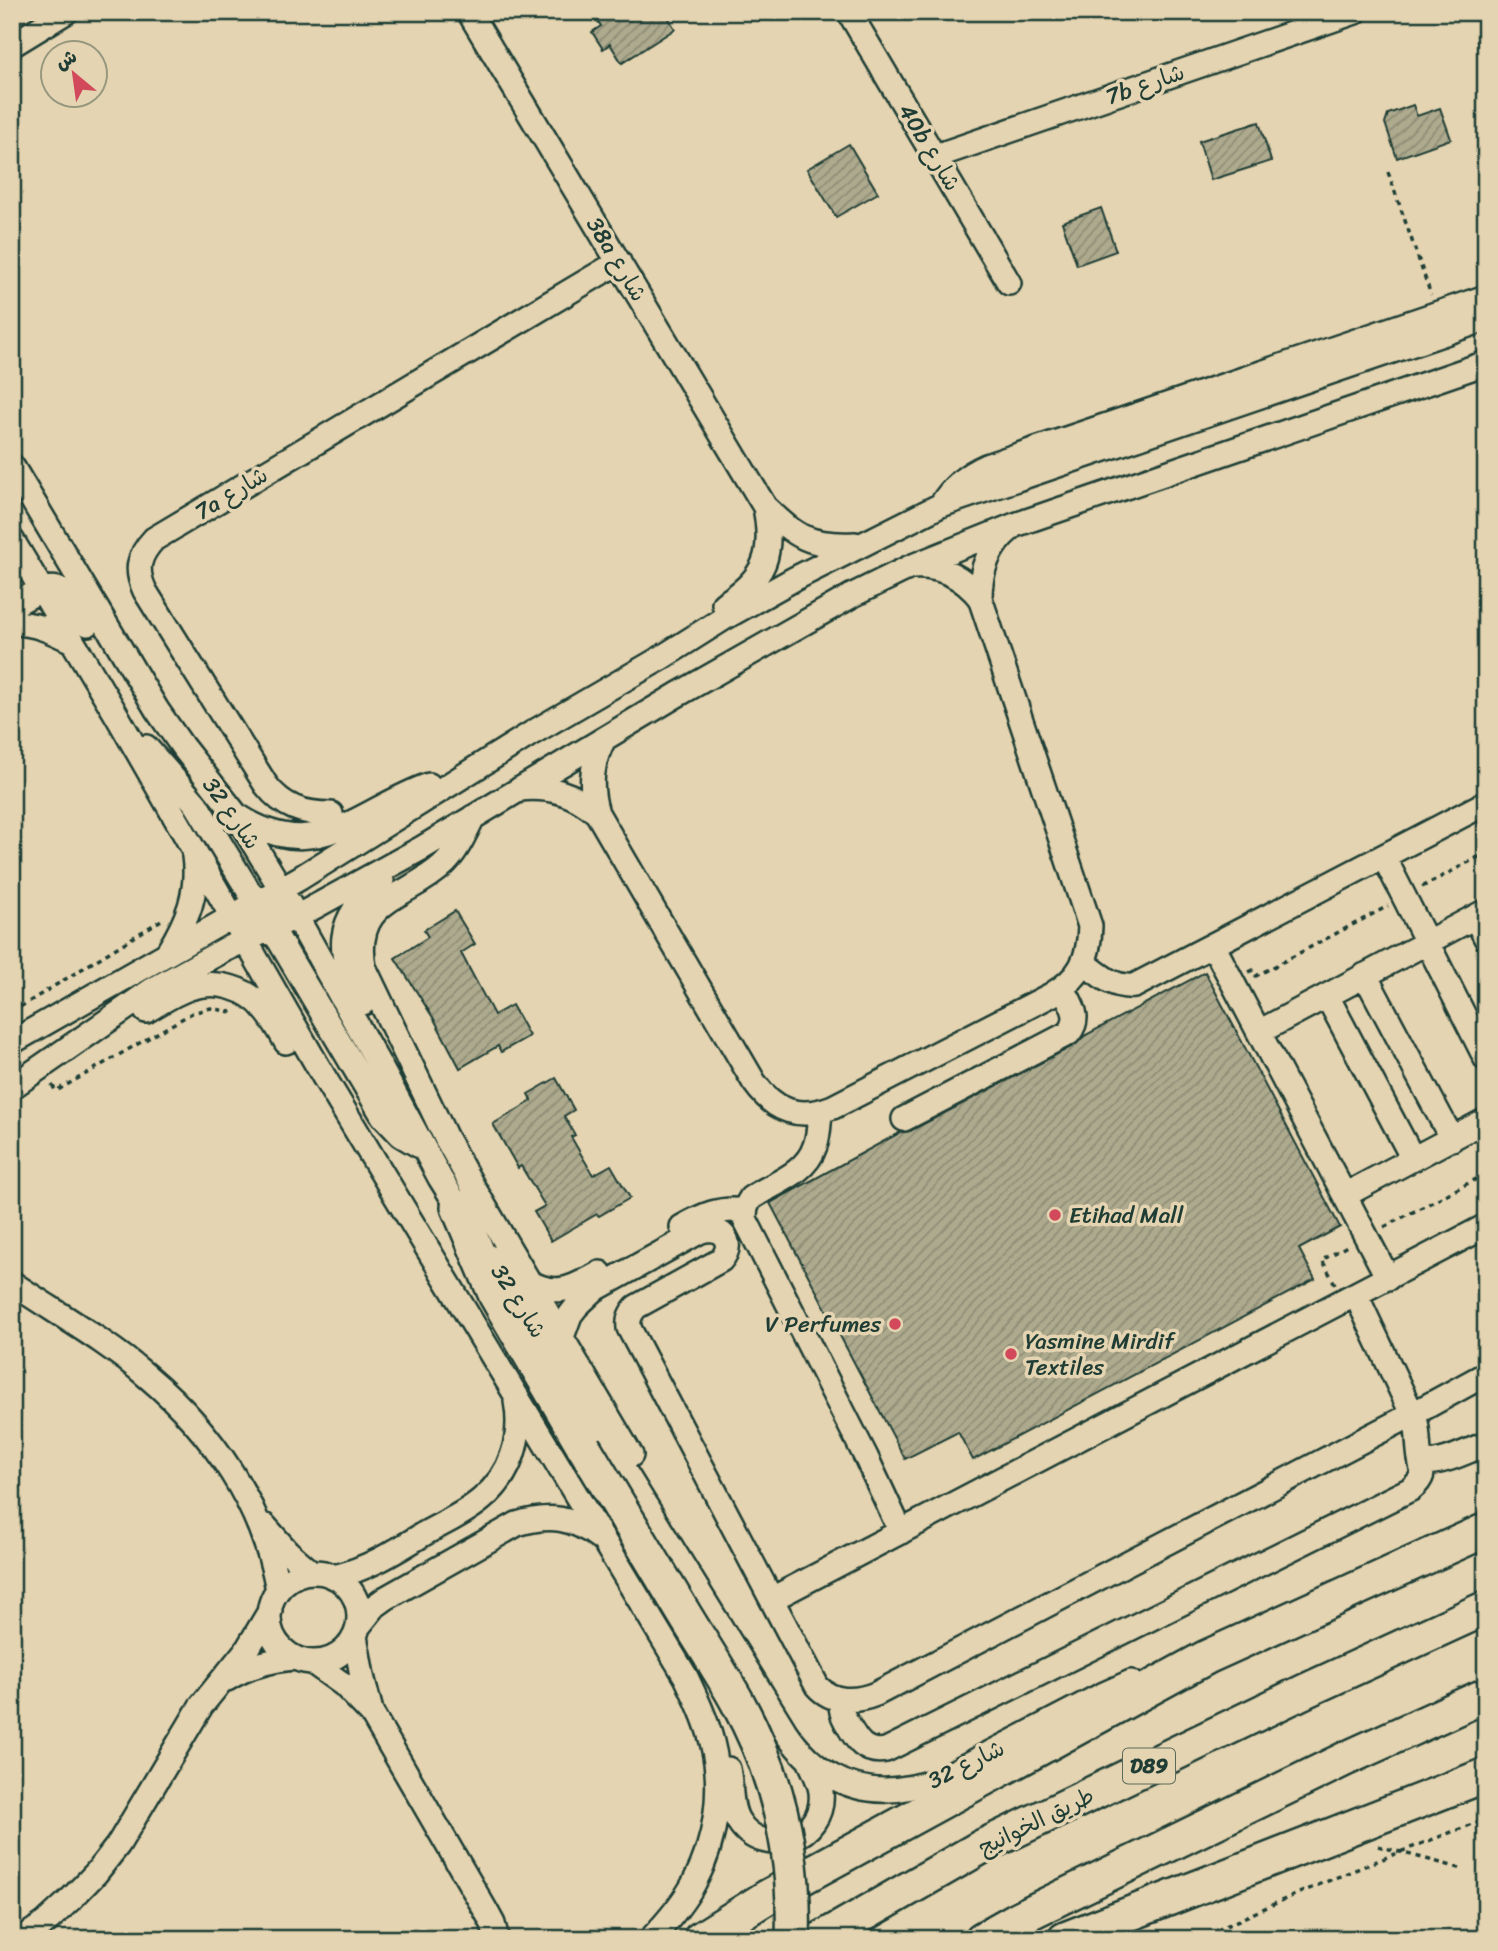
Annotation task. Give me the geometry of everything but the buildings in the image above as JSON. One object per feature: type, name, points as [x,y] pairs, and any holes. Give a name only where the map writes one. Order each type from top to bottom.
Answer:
[{"type":"highway","points":[[458,1207],[500,1305],[738,1703],[762,1752],[779,1803],[790,1856],[793,1939]]},
{"type":"highway","points":[[699,1939],[767,1897],[1207,1657],[1486,1530]]},
{"type":"highway","name":"طريق الخوانيج","points":[[821,1939],[983,1846],[1305,1691],[1486,1608]]},
{"type":"highway","points":[[982,1939],[1019,1918],[1345,1759],[1486,1695]]},
{"type":"highway","points":[[1065,1939],[1486,1775]]},
{"type":"street","points":[[12,45],[66,12]]},
{"type":"street","name":"38a شارع","points":[[468,12],[765,507],[787,528],[813,542],[828,545],[863,544]]},
{"type":"street","name":"40b شارع","points":[[849,12],[1009,282]]},
{"type":"street","name":"7b شارع","points":[[936,156],[1355,12]]},
{"type":"street","name":"7a شارع","points":[[331,814],[314,814],[290,807],[266,785],[145,591],[140,581],[139,569],[146,547],[154,539],[619,262]]},
{"type":"street","points":[[941,505],[960,481],[986,466],[1486,297]]},
{"type":"street","points":[[12,1042],[281,889],[726,617],[771,591],[941,505],[1486,319]]},
{"type":"street","points":[[12,1087],[152,990],[244,940],[298,916],[422,848],[677,695],[853,595],[908,568],[1015,525],[1486,363]]},
{"type":"street","name":"شارع 32","points":[[12,466],[157,710],[237,816],[298,916],[458,1207],[494,1260],[786,1733],[809,1761],[828,1775],[850,1785],[897,1791],[920,1787],[1128,1684],[1207,1657]]},
{"type":"street","name":"38a شارع","points":[[661,658],[676,640],[755,580],[767,553],[769,538],[765,507]]},
{"type":"street","points":[[604,739],[591,775],[597,813],[762,1092],[782,1108],[806,1114],[820,1112],[1063,988],[1075,977],[1084,963],[1090,945],[1090,926],[980,598],[980,584],[988,557],[999,539],[1015,525]]},
{"type":"street","name":"شارع 32","points":[[12,540],[116,714],[324,1077],[686,1677],[702,1709],[713,1744],[718,1779],[716,1815],[708,1850],[694,1883],[674,1914],[651,1939]]},
{"type":"street","points":[[908,568],[922,567],[949,573],[971,587],[980,598]]},
{"type":"street","points":[[12,606],[41,589],[57,588],[71,597],[124,682],[139,698],[157,710]]},
{"type":"street","points":[[12,623],[42,627],[72,641]]},
{"type":"street","points":[[116,714],[196,804],[258,902],[276,912],[298,916]]},
{"type":"street","points":[[237,816],[252,825],[285,836],[319,836],[355,822],[423,787],[469,773]]},
{"type":"street","points":[[520,789],[548,788],[562,791],[597,813]]},
{"type":"street","points":[[1084,963],[1114,984],[1134,986],[1486,803]]},
{"type":"street","points":[[473,817],[458,847],[444,863],[380,906],[372,917],[366,928],[362,954],[369,979],[446,1138],[617,1428],[656,1500],[685,1572]]},
{"type":"street","points":[[382,1068],[378,1032],[346,969],[344,937],[355,907],[365,894],[422,848]]},
{"type":"street","points":[[167,953],[186,921],[192,904],[195,886],[193,849]]},
{"type":"street","points":[[1384,857],[1486,1059]]},
{"type":"street","points":[[1259,1032],[1480,914],[1486,938]]},
{"type":"street","points":[[231,916],[252,919],[270,929],[383,1116],[401,1135],[424,1148]]},
{"type":"street","points":[[1213,946],[1388,1278]]},
{"type":"street","points":[[1365,975],[1452,1139]]},
{"type":"street","points":[[84,1035],[121,1023],[190,988],[223,986],[253,998],[264,1007],[295,1055],[324,1077]]},
{"type":"street","points":[[904,1119],[1069,1033],[1076,1021],[1076,1014],[1063,988]]},
{"type":"street","points":[[1327,996],[1413,1159]]},
{"type":"street","points":[[820,1112],[815,1147],[804,1166],[751,1198],[745,1211],[745,1219],[866,1457],[901,1532]]},
{"type":"street","points":[[1345,1195],[1486,1120]]},
{"type":"street","points":[[529,1282],[548,1290],[568,1289],[708,1213],[726,1209],[745,1211]]},
{"type":"street","points":[[772,1599],[1486,1226]]},
{"type":"street","points":[[562,1337],[577,1306],[594,1290],[699,1232],[714,1229],[722,1233],[728,1246],[721,1260],[643,1303],[631,1313],[629,1328],[817,1686],[828,1695],[859,1700],[876,1694],[1486,1374]]},
{"type":"street","points":[[12,1283],[121,1355],[174,1401],[220,1455],[257,1515],[288,1552],[311,1572]]},
{"type":"street","points":[[1351,1298],[1403,1419],[1401,1438],[1420,1459],[1435,1463],[1486,1444]]},
{"type":"street","points":[[334,1577],[358,1571],[380,1560],[480,1501],[495,1487],[506,1470],[518,1432],[514,1392]]},
{"type":"street","points":[[842,1699],[841,1713],[857,1741],[873,1751],[886,1750],[1411,1489],[1420,1478],[1420,1459]]},
{"type":"street","points":[[257,1515],[268,1545],[274,1601],[272,1633],[277,1643],[285,1651],[344,1685],[372,1714],[486,1911],[497,1939]]},
{"type":"street","points":[[221,1682],[237,1672],[275,1660],[325,1661],[337,1656],[347,1647],[375,1606],[517,1524],[535,1518],[572,1521],[604,1540]]},
{"type":"street","points":[[22,1939],[45,1923],[71,1899],[118,1845],[201,1706],[248,1648],[287,1581],[311,1572],[322,1573],[344,1583],[352,1592],[359,1615],[357,1632],[362,1675],[372,1714]]},
{"type":"street","points":[[702,1709],[725,1756],[737,1820],[757,1839],[783,1842],[796,1838],[816,1819],[821,1793],[809,1761]]},
{"type":"path","points":[[1388,172],[1438,313]]},
{"type":"path","points":[[1231,981],[1253,970],[1256,975],[1486,853]]},
{"type":"path","points":[[12,1012],[166,918]]},
{"type":"path","points":[[41,1067],[56,1091],[192,1013],[211,1008],[231,1012],[237,990]]},
{"type":"path","points":[[1351,1298],[1322,1260],[1486,1174]]},
{"type":"path","points":[[1199,1939],[1294,1895],[1486,1819]]},
{"type":"path","points":[[1369,1843],[1464,1869]]},
{"type":"place","name":"Etihad Mall","points":[[1055,1215]]},
{"type":"place","name":"V Perfumes","points":[[895,1324]]},
{"type":"place","name":"Yasmine Mirdif Textiles","points":[[1011,1354]]}]
